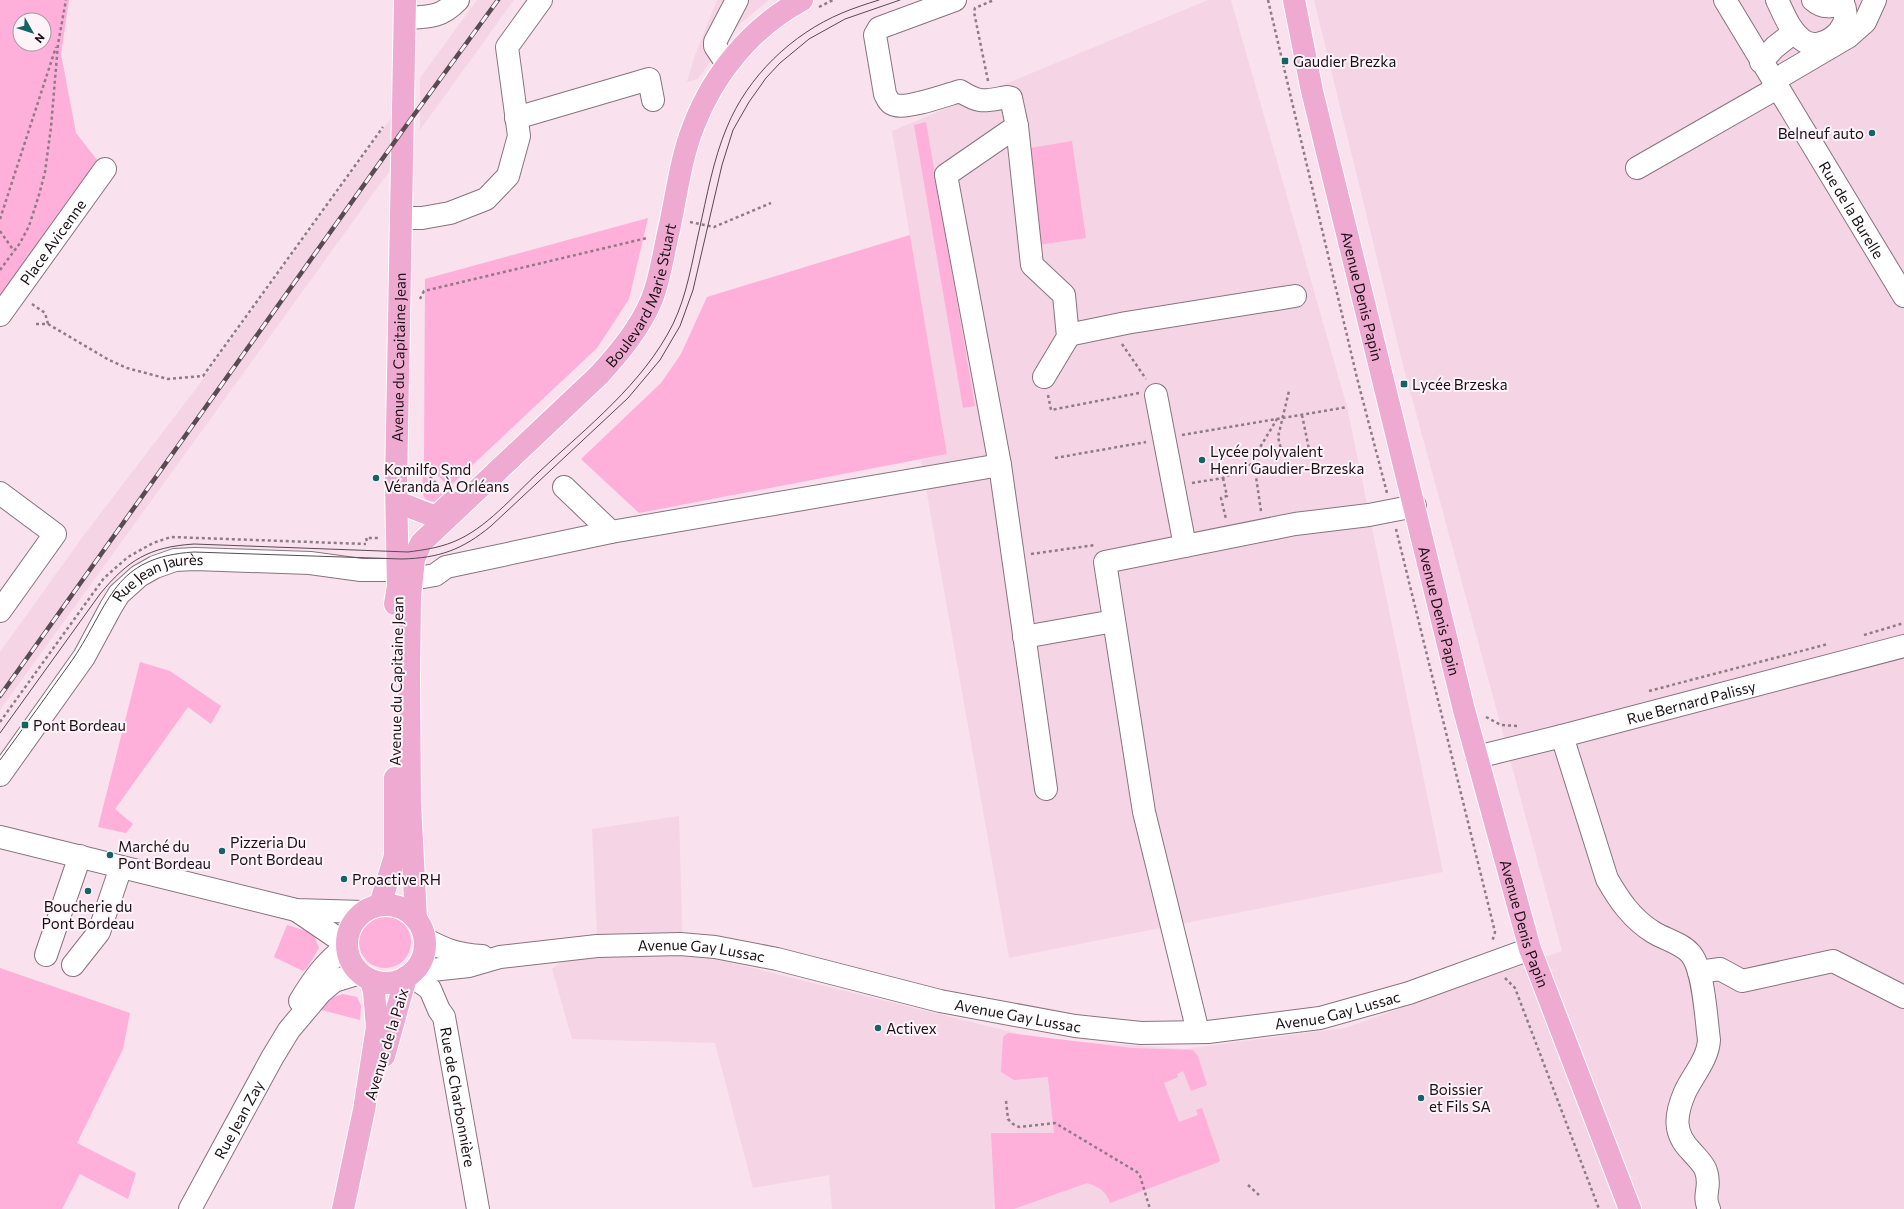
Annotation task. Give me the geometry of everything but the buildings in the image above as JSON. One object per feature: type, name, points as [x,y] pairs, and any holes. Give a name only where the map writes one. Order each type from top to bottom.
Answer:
[{"type":"main road","name":"Avenue Denis Papin","points":[[1294,0],[1314,98],[1463,705],[1530,949],[1630,1209]]},
{"type":"main road","points":[[408,563],[436,517],[612,349],[637,308],[645,289],[678,146],[692,106],[701,88],[723,58],[748,30],[787,2]]},
{"type":"main road","name":"Boulevard Marie Stuart","points":[[408,563],[421,543],[599,375],[620,353],[632,336],[652,298],[687,146],[703,105],[730,60],[787,2]]},
{"type":"main road","name":"Avenue du Capitaine Jean","points":[[372,908],[395,856],[395,597],[408,563],[396,484],[405,218],[409,9]]},
{"type":"main road","name":"Avenue du Capitaine Jean","points":[[405,218],[405,505],[410,597],[410,803],[416,919]]},
{"type":"main road","points":[[405,505],[436,517]]},
{"type":"main road","points":[[394,905],[406,910],[416,919],[422,928],[425,939],[424,951],[420,962],[410,974],[389,983],[366,977],[348,957],[346,946],[348,932],[354,920],[372,908],[394,905]]},
{"type":"main road","name":"Avenue de la Paix","points":[[364,1110],[379,1072],[410,974]]},
{"type":"main road","name":"Avenue de la Paix","points":[[343,1209],[364,1110],[377,1027],[366,977]]},
{"type":"street","points":[[409,9],[424,18],[443,13],[458,0]]},
{"type":"street","points":[[405,218],[422,218],[450,213],[486,199],[508,176],[519,136],[507,47],[541,0]]},
{"type":"street","points":[[723,58],[715,46],[715,42],[737,0]]},
{"type":"street","points":[[955,0],[879,28],[875,34],[885,94],[889,102],[897,106],[923,102],[960,91],[974,100],[981,102],[1007,97],[1011,98],[1017,126],[1032,265],[1064,296],[1068,337],[1044,377]]},
{"type":"street","name":"Rue de la Burelle","points":[[1725,0],[1761,62],[1904,296]]},
{"type":"street","points":[[1777,0],[1794,32],[1805,42],[1820,44],[1831,39],[1839,32],[1844,23],[1846,11],[1842,1],[1836,5],[1824,7],[1813,0]]},
{"type":"street","points":[[1637,168],[1775,84],[1848,37],[1864,22],[1875,0]]},
{"type":"street","points":[[1761,62],[1775,47],[1794,32]]},
{"type":"street","points":[[516,118],[649,79],[653,100]]},
{"type":"street","points":[[1017,126],[946,175],[1000,466],[1046,789]]},
{"type":"street","name":"Place Avicenne","points":[[0,315],[105,169]]},
{"type":"street","points":[[1068,335],[1126,323],[1295,296]]},
{"type":"street","points":[[1154,393],[1165,438],[1185,546]]},
{"type":"street","name":"Rue Jean Jaurès","points":[[0,775],[84,657],[110,607],[119,594],[139,576],[154,567],[175,560],[195,559],[310,563],[361,570],[408,563],[435,576],[446,567],[611,532],[1000,466]]},
{"type":"street","points":[[564,486],[611,532]]},
{"type":"street","points":[[0,493],[55,534],[0,611]]},
{"type":"street","points":[[1198,1032],[1144,812],[1104,562],[1264,531],[1415,506]]},
{"type":"street","points":[[1024,637],[1114,621]]},
{"type":"street","name":"Rue Bernard Palissy","points":[[1477,756],[1562,736],[1904,646]]},
{"type":"street","points":[[1562,736],[1607,878],[1616,896],[1639,922],[1690,954],[1699,972],[1709,1040],[1709,1050],[1685,1092],[1678,1113],[1677,1128],[1683,1143],[1706,1168],[1709,1182],[1705,1200],[1708,1209]]},
{"type":"street","points":[[0,837],[296,910],[372,908]]},
{"type":"street","points":[[46,955],[80,856]]},
{"type":"street","points":[[73,965],[99,932],[121,867]]},
{"type":"street","points":[[296,910],[346,946]]},
{"type":"street","name":"Avenue Gay Lussac","points":[[425,939],[447,951],[469,955],[500,957]]},
{"type":"street","name":"Avenue Gay Lussac","points":[[410,974],[469,966],[500,957],[597,946],[680,944],[715,947],[777,959],[940,1001],[1075,1026],[1141,1033],[1219,1032],[1320,1018],[1409,993],[1530,949]]},
{"type":"street","name":"Rue Jean Zay","points":[[289,1030],[296,1009],[318,972],[346,946]]},
{"type":"street","points":[[1699,972],[1720,969],[1742,981],[1834,961],[1904,997]]},
{"type":"street","name":"Rue de Charbonnière","points":[[410,974],[430,989],[439,1010],[444,1017],[478,1209]]},
{"type":"street","name":"Rue Jean Zay","points":[[190,1209],[272,1058],[289,1030],[321,992],[334,981],[366,977]]},
{"type":"path","points":[[0,270],[30,226],[44,172],[51,127],[58,44],[66,0]]},
{"type":"path","points":[[992,100],[974,12],[975,8],[979,5],[994,0]]},
{"type":"path","name":"Avenue Denis Papin","points":[[1268,0],[1363,403],[1392,510],[1494,932],[1491,947]]},
{"type":"path","points":[[0,219],[51,60],[58,44]]},
{"type":"path","points":[[36,324],[48,324],[109,360],[127,368],[168,379],[203,376],[384,125]]},
{"type":"path","points":[[685,221],[714,227],[771,203]]},
{"type":"path","points":[[0,231],[14,251]]},
{"type":"path","points":[[420,299],[424,292],[658,236]]},
{"type":"path","points":[[1044,377],[1051,410],[1154,393],[1119,339]]},
{"type":"path","points":[[1282,453],[1278,437],[1289,391]]},
{"type":"path","points":[[1054,458],[1347,407]]},
{"type":"path","points":[[1302,414],[1309,449]]},
{"type":"path","points":[[1264,531],[1254,463],[1259,449],[1277,419]]},
{"type":"path","points":[[1174,486],[1223,478],[1254,463]]},
{"type":"path","points":[[412,469],[422,469],[445,492]]},
{"type":"path","points":[[1223,478],[1227,496],[1221,498],[1231,537]]},
{"type":"path","points":[[1013,557],[1102,544]]},
{"type":"path","points":[[1860,636],[1904,624]]},
{"type":"path","name":"Rue Bernard Palissy","points":[[1646,692],[1829,644]]},
{"type":"path","points":[[1482,714],[1501,725],[1519,726],[1524,724]]},
{"type":"path","name":"Avenue Denis Papin","points":[[1504,978],[1515,988],[1599,1209]]},
{"type":"path","points":[[1006,1101],[1008,1119],[1012,1124],[1019,1127],[1055,1123],[1137,1172],[1140,1176],[1150,1209]]},
{"type":"path","points":[[1248,1185],[1259,1195]]},
{"type":"shaded area","points":[[0,0],[69,0],[61,54],[76,133],[101,165],[0,299]]},
{"type":"shaded area","points":[[477,0],[514,0],[420,130],[420,78]]},
{"type":"shaded area","points":[[717,0],[769,0],[741,23],[723,44],[698,79],[687,82],[694,58]]},
{"type":"shaded area","points":[[1208,0],[1231,0],[1347,407],[1443,872],[1009,958],[921,460],[947,453],[892,131]]},
{"type":"shaded area","points":[[1314,0],[1904,0],[1904,1209],[832,1209],[829,1175],[753,1188],[715,1043],[572,1039],[552,969],[597,933],[592,829],[679,816],[683,951],[1040,1039],[1185,1049],[1345,1028],[1562,951],[1403,365]]},
{"type":"shaded area","points":[[392,117],[391,169],[0,710],[0,652],[84,535],[198,386]]},
{"type":"shaded area","points":[[926,122],[975,406],[963,408],[914,125]]},
{"type":"shaded area","points":[[1072,141],[1086,238],[1038,245],[1024,149]]},
{"type":"shaded area","points":[[648,218],[629,299],[597,348],[449,487],[424,461],[425,279]]},
{"type":"shaded area","points":[[910,235],[947,454],[639,513],[581,459],[661,383],[681,354],[707,297]]},
{"type":"shaded area","points":[[423,474],[444,496],[440,500],[434,502],[425,499],[422,492]]},
{"type":"shaded area","points":[[140,662],[170,671],[221,706],[211,724],[188,707],[115,809],[133,824],[126,833],[98,827]]},
{"type":"shaded area","points":[[380,916],[390,916],[399,920],[407,928],[411,937],[411,947],[407,956],[399,964],[390,968],[380,968],[371,964],[363,956],[359,947],[359,937],[363,928],[371,920]]},
{"type":"shaded area","points":[[287,925],[313,933],[319,948],[307,968],[303,971],[274,957]]},
{"type":"shaded area","points":[[0,968],[130,1013],[123,1049],[77,1143],[136,1173],[128,1199],[80,1174],[62,1209],[0,1209]]},
{"type":"shaded area","points":[[343,994],[357,997],[361,1006],[360,1020],[318,1009],[334,997]]},
{"type":"shaded area","points":[[1008,1033],[1132,1048],[1193,1050],[1198,1056],[1207,1085],[1191,1091],[1183,1071],[1177,1074],[1178,1077],[1164,1083],[1179,1122],[1198,1115],[1196,1110],[1202,1108],[1220,1160],[1219,1162],[1110,1203],[1102,1190],[1087,1183],[1014,1209],[995,1209],[991,1133],[1054,1133],[1048,1077],[1014,1080],[1001,1072],[1003,1037]]},
{"type":"tram line","points":[[0,733],[110,582],[130,564],[152,552],[164,548],[194,544],[408,552],[425,550],[453,542],[465,536],[477,529],[499,511],[613,404],[661,346],[678,313],[686,290],[711,178],[722,140],[736,108],[759,74],[789,45],[806,32],[842,13],[879,0]]},
{"type":"tram line","points":[[0,760],[73,659],[117,586],[130,573],[146,563],[167,556],[194,552],[402,559],[427,557],[460,547],[491,526],[628,398],[660,360],[680,326],[693,290],[722,165],[733,130],[749,102],[766,78],[780,63],[809,39],[845,19],[900,0]]},
{"type":"railway","points":[[0,696],[403,130],[498,0]]},
{"type":"place","name":"Gaudier Brezka","points":[[1285,61]]},
{"type":"place","name":"Belneuf auto","points":[[1872,133]]},
{"type":"place","name":"Lycée Brzeska","points":[[1404,384]]},
{"type":"place","name":"Lycée polyvalent Henri Gaudier-Brzeska","points":[[1202,460]]},
{"type":"place","name":"Komilfo Smd Véranda À Orléans","points":[[376,478]]},
{"type":"place","name":"Pont Bordeau","points":[[25,725]]},
{"type":"place","name":"Pizzeria Du Pont Bordeau","points":[[222,851]]},
{"type":"place","name":"Marché du Pont Bordeau","points":[[110,855]]},
{"type":"place","name":"Proactive RH","points":[[344,879]]},
{"type":"place","name":"Boucherie du Pont Bordeau","points":[[88,891]]},
{"type":"place","name":"Activex","points":[[878,1028]]},
{"type":"place","name":"Boissier et Fils SA","points":[[1421,1098]]}]
